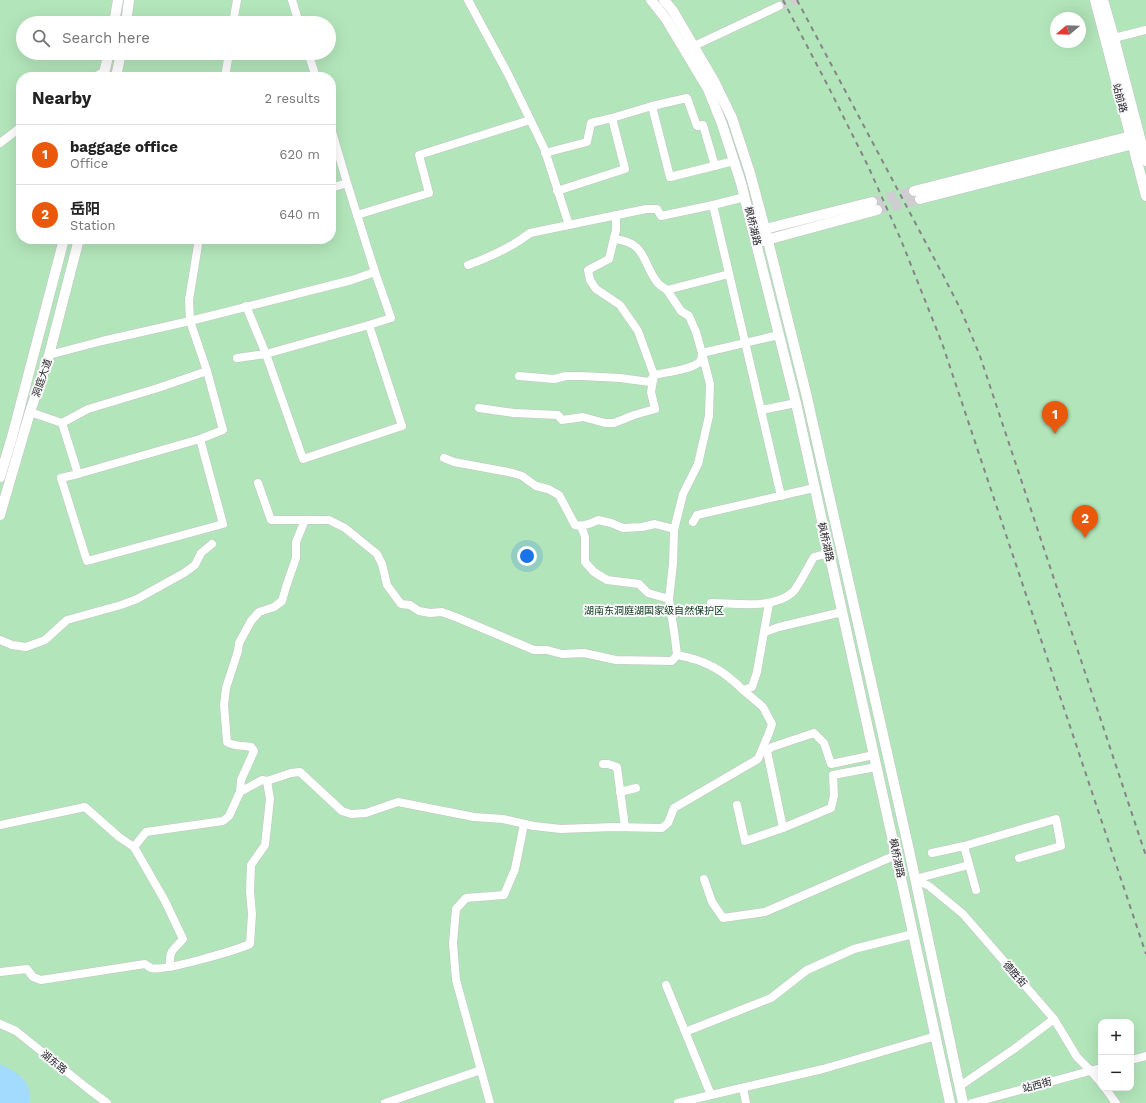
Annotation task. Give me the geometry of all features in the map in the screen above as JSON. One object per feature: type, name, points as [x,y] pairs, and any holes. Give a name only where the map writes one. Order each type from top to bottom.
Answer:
[{"type":"main road","points":[[115,16],[118,0]]},
{"type":"main road","points":[[127,16],[129,0]]},
{"type":"main road","name":"枫桥湖路","points":[[651,0],[666,19],[708,89],[722,124],[745,197],[796,403],[950,1103]]},
{"type":"main road","name":"枫桥湖路","points":[[664,0],[673,11],[694,46],[714,81],[732,118],[766,229],[807,401],[915,879],[963,1103]]},
{"type":"main road","name":"站前路","points":[[1095,0],[1136,139],[1146,161]]},
{"type":"main road","name":"站前路","points":[[1103,0],[1114,38],[1136,139],[1146,196]]},
{"type":"main road","points":[[104,72],[107,60]]},
{"type":"main road","points":[[117,72],[120,60]]},
{"type":"main road","points":[[917,195],[1136,139]]},
{"type":"main road","points":[[757,242],[875,206],[766,229]]},
{"type":"main road","name":"洞庭大道","points":[[0,476],[12,437],[63,244]]},
{"type":"main road","name":"洞庭大道","points":[[0,515],[30,412],[49,355],[78,244]]},
{"type":"street","points":[[235,16],[237,0]]},
{"type":"street","points":[[292,0],[297,16]]},
{"type":"street","points":[[468,0],[508,74],[545,153],[569,225]]},
{"type":"street","points":[[694,46],[779,6]]},
{"type":"street","points":[[1114,38],[1146,30]]},
{"type":"street","points":[[226,72],[228,60]]},
{"type":"street","points":[[310,60],[314,72]]},
{"type":"street","points":[[545,153],[587,142],[591,124],[652,106],[687,98],[697,126],[703,125],[715,166]]},
{"type":"street","points":[[652,106],[670,177],[734,161]]},
{"type":"street","points":[[557,191],[625,169],[612,118]]},
{"type":"street","points":[[357,215],[429,193],[419,155],[530,120]]},
{"type":"street","points":[[0,143],[16,131]]},
{"type":"street","points":[[237,358],[266,354],[391,318],[375,272],[336,145]]},
{"type":"street","points":[[336,186],[347,183]]},
{"type":"street","points":[[468,265],[497,254],[520,242],[530,233],[646,209],[657,209],[661,216],[745,197]]},
{"type":"street","points":[[713,205],[781,496]]},
{"type":"street","points":[[480,408],[514,413],[558,415],[562,420],[583,417],[605,423],[614,423],[634,414],[656,409],[651,392],[654,375],[638,331],[620,305],[596,289],[590,280],[588,270],[609,259],[616,230],[616,216]]},
{"type":"street","points":[[258,483],[271,520],[329,520],[345,528],[367,545],[377,554],[382,564],[387,585],[402,604],[410,605],[419,611],[430,613],[442,612],[534,650],[547,650],[562,654],[584,653],[623,660],[672,661],[677,655],[669,599],[673,564],[674,529],[683,494],[698,464],[709,416],[710,384],[696,332],[689,316],[681,311],[667,290],[657,282],[643,254],[633,245],[623,240],[614,239]]},
{"type":"street","points":[[198,244],[189,300],[190,321],[207,371],[223,430],[200,439],[61,478],[87,561],[223,524],[200,439]]},
{"type":"street","points":[[49,355],[102,340],[190,321],[352,280],[375,272]]},
{"type":"street","points":[[667,290],[729,274]]},
{"type":"street","points":[[246,306],[266,354],[303,459],[402,426],[369,325]]},
{"type":"street","points":[[702,354],[779,335]]},
{"type":"street","points":[[519,376],[554,379],[566,376],[582,376],[620,378],[650,382],[654,375],[698,364],[701,361],[702,354]]},
{"type":"street","points":[[30,412],[62,422],[88,409],[158,388],[207,371]]},
{"type":"street","points":[[761,410],[796,403]]},
{"type":"street","points":[[62,422],[78,474]]},
{"type":"street","points":[[444,458],[454,462],[513,473],[522,476],[536,486],[548,489],[559,495],[574,525],[581,526],[598,520],[623,528],[642,527],[655,524],[674,529]]},
{"type":"street","points":[[694,522],[697,516],[814,488]]},
{"type":"street","points":[[134,847],[146,832],[223,820],[229,816],[240,792],[241,780],[254,751],[252,747],[242,745],[232,746],[226,742],[224,705],[226,688],[238,651],[239,643],[252,621],[260,612],[274,607],[282,601],[296,558],[296,542],[305,520]]},
{"type":"street","points":[[581,526],[585,537],[585,562],[594,572],[607,580],[639,584],[648,593],[669,599]]},
{"type":"street","points":[[0,640],[12,645],[26,647],[45,640],[67,620],[122,605],[137,599],[184,573],[194,565],[201,553],[212,544]]},
{"type":"street","points":[[711,603],[769,603],[777,601],[793,592],[814,557],[829,553]]},
{"type":"street","points":[[743,690],[752,686],[757,672],[769,603]]},
{"type":"street","points":[[765,632],[779,626],[842,612]]},
{"type":"street","points":[[240,792],[262,780],[267,781],[291,773],[300,772],[342,811],[351,814],[366,813],[398,802],[474,817],[503,819],[524,824],[561,829],[625,827],[662,828],[668,823],[674,808],[758,759],[770,733],[772,724],[763,707],[736,683],[709,663],[688,656],[677,655]]},
{"type":"street","points":[[737,805],[745,842],[783,828],[831,808],[834,796],[831,764],[824,743],[814,733],[772,747],[767,751],[783,828]]},
{"type":"street","points":[[831,764],[874,755]]},
{"type":"street","points":[[603,764],[617,767],[625,827]]},
{"type":"street","points":[[833,778],[833,775],[876,767]]},
{"type":"street","points":[[0,972],[27,969],[33,977],[41,980],[146,964],[152,968],[170,967],[238,949],[250,944],[252,914],[250,891],[251,865],[265,845],[270,799],[267,781]]},
{"type":"street","points":[[620,792],[636,788]]},
{"type":"street","points":[[0,825],[85,807],[119,837],[134,847],[165,901],[183,939],[171,951],[170,967]]},
{"type":"street","points":[[932,853],[964,846],[1056,819],[1061,846],[1019,858]]},
{"type":"street","points":[[490,1103],[456,980],[453,943],[456,909],[466,898],[504,895],[515,869],[524,824]]},
{"type":"street","points":[[964,846],[976,890]]},
{"type":"street","points":[[704,879],[712,902],[723,918],[745,916],[765,912],[896,855]]},
{"type":"street","points":[[915,879],[969,865]]},
{"type":"street","name":"德胜街","points":[[915,879],[929,886],[963,914],[1054,1019],[1078,1057],[1098,1079]]},
{"type":"street","points":[[685,1032],[771,998],[807,970],[854,949],[913,934]]},
{"type":"street","points":[[666,985],[711,1095]]},
{"type":"street","points":[[960,1086],[1014,1049],[1054,1019]]},
{"type":"street","name":"湖东路","points":[[0,1024],[16,1031],[108,1103]]},
{"type":"street","points":[[678,1103],[823,1069],[936,1036]]},
{"type":"street","points":[[1134,1059],[1146,1056]]},
{"type":"street","name":"站西街","points":[[972,1103],[1098,1069]]},
{"type":"street","points":[[385,1103],[481,1070]]},
{"type":"street","points":[[743,1088],[746,1103]]},
{"type":"street","points":[[1107,1091],[1116,1103]]},
{"type":"green space","name":"湖南东洞庭湖国家级自然保护区","points":[[0,0],[1146,0],[1146,1103],[0,1103]]},
{"type":"water","points":[[0,1064],[13,1070],[26,1083],[29,1089],[30,1103],[0,1103]]},
{"type":"tunnel","points":[[779,6],[798,0]]},
{"type":"tunnel","points":[[872,202],[914,191]]},
{"type":"tunnel","points":[[877,210],[920,199]]},
{"type":"railway","points":[[783,0],[868,166],[901,240],[942,343],[1146,954]]},
{"type":"railway","points":[[797,0],[961,310],[980,356],[1146,856]]},
{"type":"place","name":"baggage office","points":[[1055,434]]},
{"type":"place","name":"岳阳","points":[[1085,538]]}]
